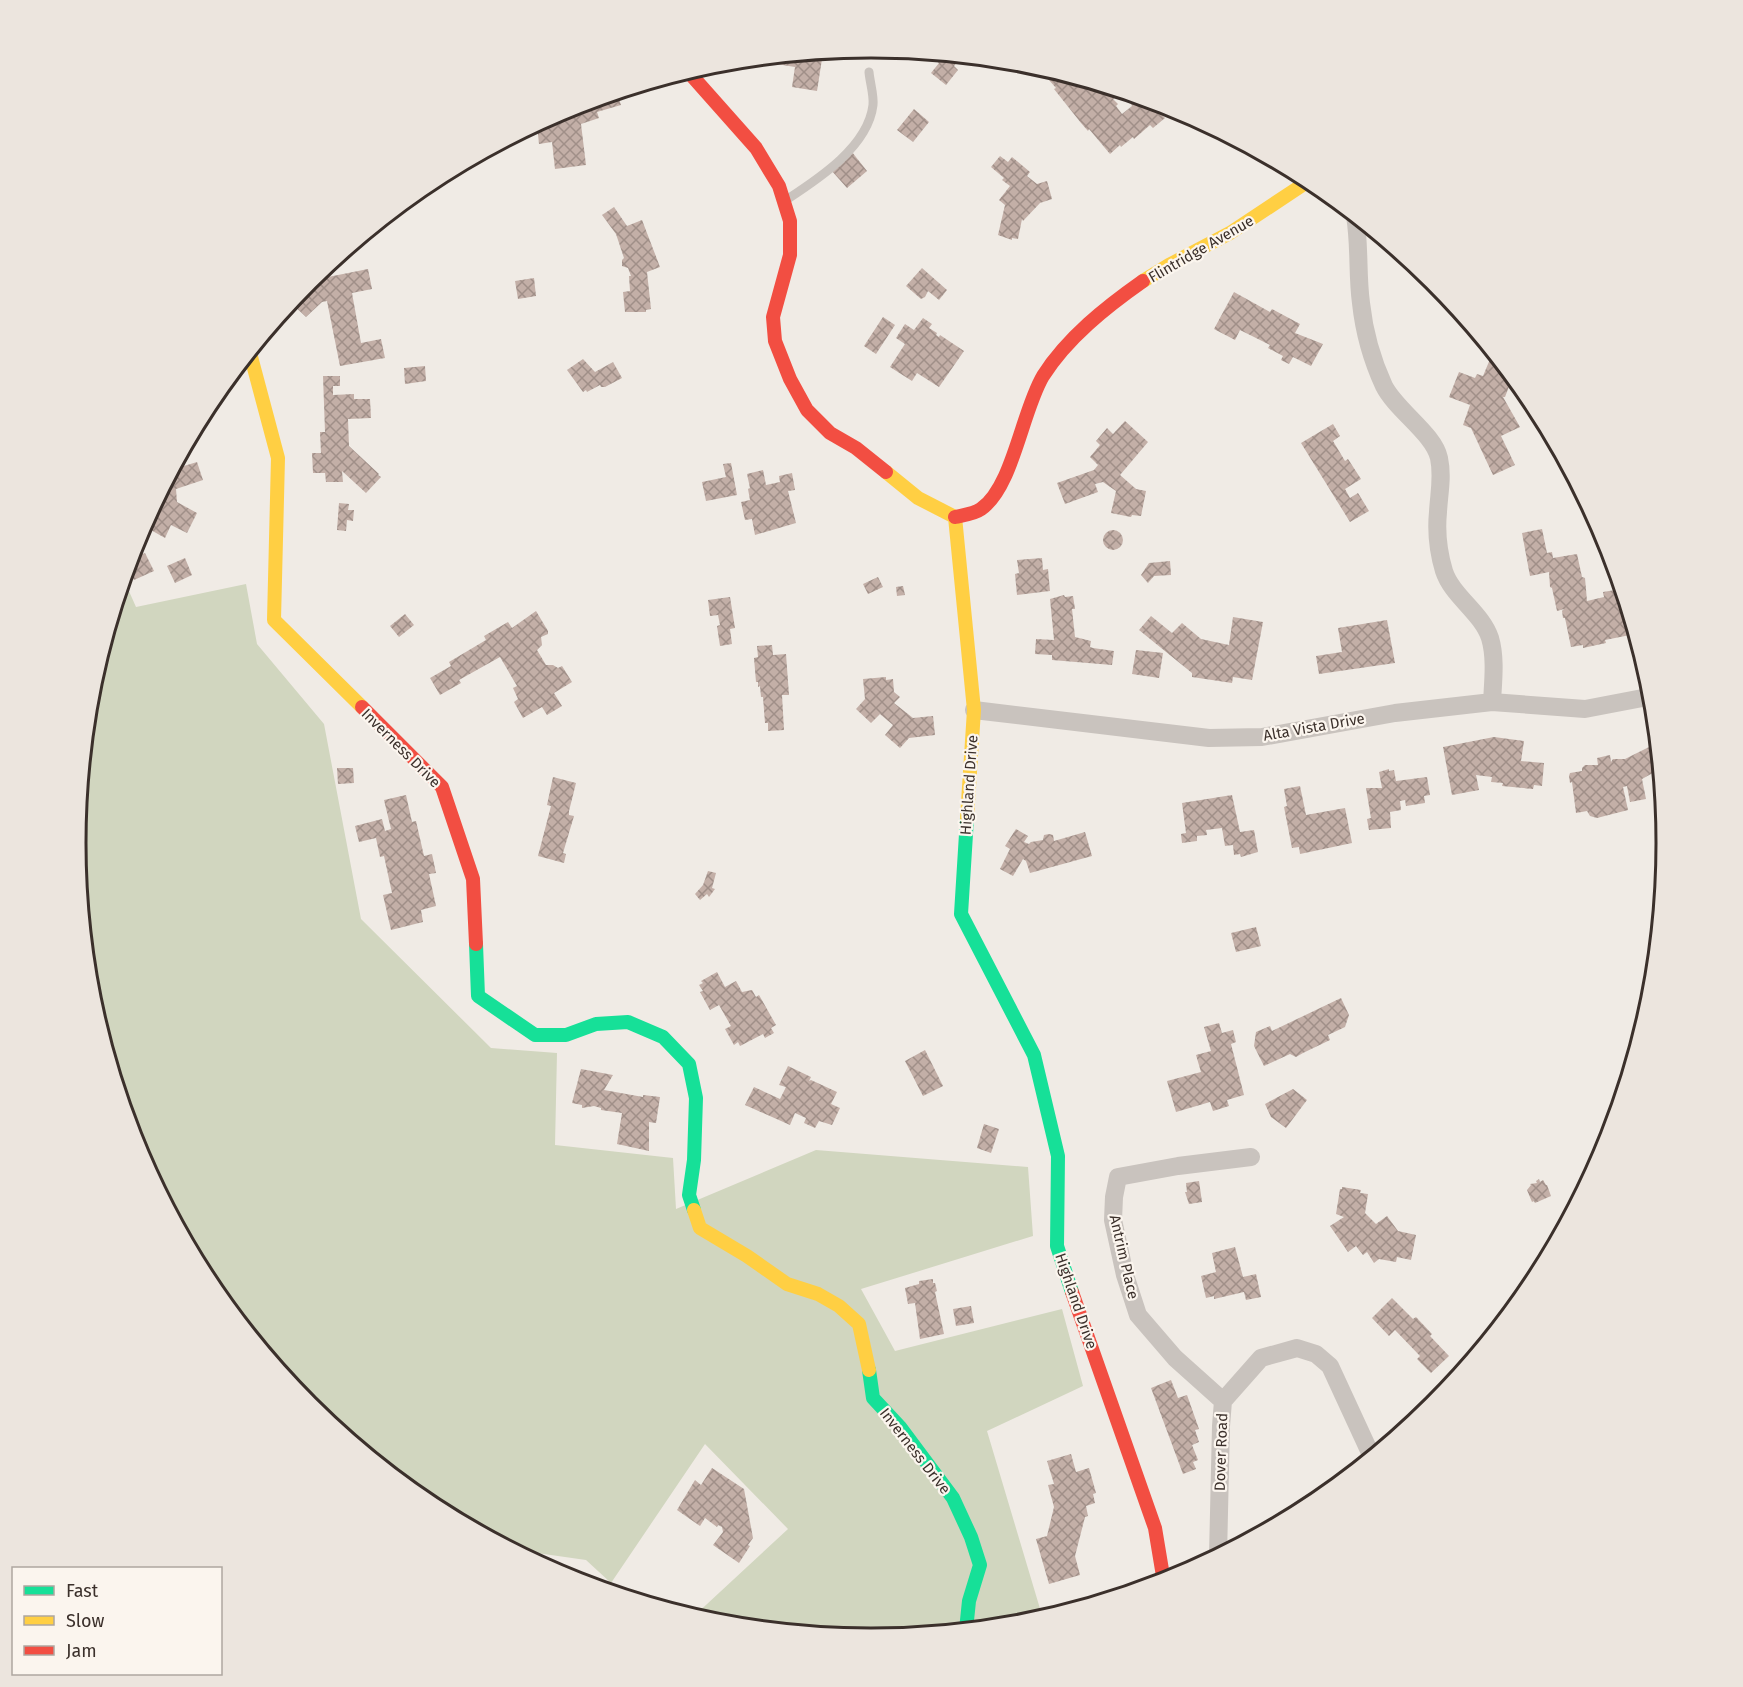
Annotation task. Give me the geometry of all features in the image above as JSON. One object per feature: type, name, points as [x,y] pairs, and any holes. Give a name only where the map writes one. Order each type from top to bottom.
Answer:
[{"type":"street","points":[[695,79],[756,148],[779,186],[790,221],[790,255],[773,317],[775,341],[790,379],[807,410],[830,434],[856,448],[918,498],[955,518]]},
{"type":"street","name":"Flintridge Avenue","points":[[955,518],[973,514],[984,507],[998,487],[1011,458],[1024,418],[1044,376],[1073,339],[1122,297],[1162,269],[1251,221],[1301,186]]},
{"type":"street","points":[[1357,227],[1361,302],[1371,353],[1385,387],[1403,413],[1424,432],[1439,455],[1442,482],[1437,513],[1437,545],[1445,574],[1490,638],[1493,663],[1492,702]]},
{"type":"street","name":"Inverness Drive","points":[[252,362],[278,458],[274,620],[442,787],[473,879],[478,996],[535,1035],[566,1035],[596,1023],[628,1022],[663,1037],[689,1064],[696,1098],[694,1160],[689,1195],[700,1228],[747,1256],[787,1284],[818,1294],[839,1306],[859,1324],[868,1361],[873,1398],[900,1427],[952,1498],[971,1537],[980,1565],[969,1601],[967,1623]]},
{"type":"street","name":"Highland Drive","points":[[955,518],[974,710],[961,914],[1034,1054],[1058,1156],[1058,1246],[1079,1314],[1155,1528],[1162,1573]]},
{"type":"street","name":"Alta Vista Drive","points":[[974,710],[1209,738],[1262,737],[1395,713],[1492,702],[1585,709],[1642,698]]},
{"type":"street","name":"Antrim Place","points":[[1223,1401],[1175,1358],[1138,1315],[1125,1275],[1113,1220],[1114,1197],[1118,1177],[1178,1166],[1251,1157]]},
{"type":"street","name":"Dover Road","points":[[1218,1548],[1223,1401],[1261,1358],[1297,1348],[1316,1354],[1330,1366],[1369,1450]]},
{"type":"lane","points":[[784,201],[823,176],[855,144],[869,122],[873,103],[869,72]]},
{"type":"green space","points":[[246,584],[257,644],[324,724],[361,919],[491,1048],[557,1053],[555,1145],[673,1158],[676,1209],[816,1150],[1028,1167],[1033,1236],[861,1289],[895,1351],[1062,1309],[1083,1386],[987,1431],[1040,1610],[974,1622],[923,1627],[872,1628],[820,1627],[769,1622],[701,1609],[788,1529],[705,1444],[611,1583],[586,1560],[534,1553],[524,1548],[435,1496],[354,1434],[316,1399],[249,1321],[219,1280],[167,1191],[128,1096],[113,1047],[93,946],[88,895],[86,844],[93,741],[113,640],[128,590],[136,607]]},
{"type":"building","points":[[822,60],[817,91],[792,87],[795,67],[777,64]]},
{"type":"building","points":[[937,61],[956,63],[954,66],[958,70],[946,85],[931,73],[939,63]]},
{"type":"building","points":[[1049,80],[1114,97],[1113,99],[1118,104],[1116,106],[1122,114],[1132,106],[1131,103],[1161,114],[1165,118],[1153,128],[1150,125],[1134,139],[1133,137],[1121,147],[1120,145],[1110,154],[1081,123]]},
{"type":"building","points":[[619,100],[621,105],[597,112],[599,118],[581,124],[586,165],[555,169],[552,142],[539,144],[538,133]]},
{"type":"building","points":[[914,109],[929,122],[913,142],[897,130]]},
{"type":"building","points":[[852,152],[867,171],[847,188],[831,170]]},
{"type":"building","points":[[1000,156],[1008,162],[1012,157],[1030,172],[1027,176],[1037,184],[1047,181],[1052,199],[1040,203],[1023,221],[1022,219],[1018,239],[1012,238],[1012,240],[998,235],[1005,205],[999,200],[1010,186],[991,167]]},
{"type":"building","points":[[614,207],[627,226],[642,220],[660,267],[647,272],[651,309],[646,312],[625,312],[623,292],[630,291],[629,276],[631,276],[628,268],[622,266],[624,258],[616,234],[602,215]]},
{"type":"building","points":[[922,268],[947,290],[939,300],[928,291],[921,299],[906,286]]},
{"type":"building","points":[[368,269],[372,289],[352,293],[361,343],[381,339],[385,358],[340,366],[327,301],[322,302],[306,317],[297,309],[328,277]]},
{"type":"building","points":[[534,278],[536,296],[518,299],[515,281]]},
{"type":"building","points":[[1234,292],[1270,312],[1272,309],[1300,324],[1295,333],[1323,344],[1311,366],[1293,357],[1289,364],[1281,360],[1283,356],[1268,348],[1270,345],[1240,330],[1235,340],[1214,329]]},
{"type":"building","points":[[883,317],[895,325],[876,354],[864,346]]},
{"type":"building","points":[[923,318],[932,324],[929,328],[937,333],[936,335],[939,337],[940,335],[964,351],[939,387],[917,373],[912,381],[890,367],[905,344],[896,338],[905,324],[914,330]]},
{"type":"building","points":[[583,359],[595,372],[613,362],[622,378],[605,387],[600,385],[583,392],[567,370]]},
{"type":"building","points":[[1490,360],[1509,387],[1503,397],[1520,427],[1501,436],[1515,465],[1493,475],[1471,428],[1463,425],[1470,405],[1449,397],[1459,372],[1475,378],[1477,374],[1483,376]]},
{"type":"building","points":[[425,366],[426,381],[405,384],[404,368]]},
{"type":"building","points":[[323,376],[340,376],[340,386],[333,386],[333,395],[354,394],[354,399],[370,399],[371,418],[348,419],[349,446],[381,477],[366,493],[342,471],[343,482],[326,482],[325,473],[313,473],[312,453],[321,453],[320,432],[325,432]]},
{"type":"building","points":[[1125,421],[1148,442],[1120,475],[1136,489],[1146,491],[1141,516],[1132,515],[1131,517],[1111,513],[1116,491],[1103,482],[1095,484],[1098,492],[1065,504],[1057,483],[1094,470],[1098,465],[1090,457],[1100,445],[1096,441],[1107,428],[1113,434]]},
{"type":"building","points":[[1333,424],[1340,436],[1333,441],[1345,461],[1348,459],[1361,479],[1345,489],[1350,498],[1358,493],[1369,511],[1350,522],[1301,443]]},
{"type":"building","points":[[197,462],[203,480],[176,489],[177,502],[197,513],[187,533],[171,525],[165,538],[152,530],[184,466]]},
{"type":"building","points":[[731,463],[737,495],[706,501],[702,482],[726,477],[723,464]]},
{"type":"building","points":[[763,470],[766,485],[780,482],[779,476],[792,473],[795,490],[788,491],[796,523],[755,535],[752,519],[745,520],[741,502],[750,500],[747,474]]},
{"type":"building","points":[[339,503],[349,504],[348,510],[354,510],[353,521],[347,520],[346,531],[337,530]]},
{"type":"building","points":[[1542,529],[1547,553],[1552,552],[1553,558],[1577,554],[1582,577],[1585,578],[1587,601],[1604,597],[1603,592],[1615,590],[1629,635],[1583,648],[1583,645],[1571,647],[1565,618],[1563,618],[1564,609],[1557,611],[1550,587],[1549,572],[1530,576],[1522,533]]},
{"type":"building","points":[[1113,530],[1120,533],[1123,540],[1120,547],[1113,550],[1106,547],[1103,540],[1106,533]]},
{"type":"building","points":[[145,553],[154,571],[134,580],[133,578],[142,554]]},
{"type":"building","points":[[185,558],[192,575],[175,583],[167,566]]},
{"type":"building","points":[[1042,558],[1043,570],[1048,569],[1050,591],[1017,595],[1015,574],[1019,573],[1017,560]]},
{"type":"building","points":[[1170,561],[1171,575],[1154,576],[1148,583],[1141,575],[1149,563]]},
{"type":"building","points":[[878,577],[883,587],[868,594],[863,584]]},
{"type":"building","points":[[903,586],[905,595],[897,596],[896,587]]},
{"type":"building","points":[[1064,595],[1065,597],[1073,596],[1075,637],[1091,641],[1090,647],[1114,651],[1112,665],[1052,660],[1052,655],[1035,654],[1036,639],[1054,640],[1050,599]]},
{"type":"building","points":[[730,597],[735,628],[730,629],[732,644],[720,646],[718,615],[710,616],[708,600]]},
{"type":"building","points":[[536,611],[548,631],[548,634],[541,637],[542,645],[537,650],[546,665],[558,668],[562,666],[572,682],[554,693],[562,706],[547,715],[542,707],[523,718],[514,702],[518,699],[513,688],[517,686],[500,657],[459,680],[461,683],[440,695],[430,678],[451,666],[449,662],[486,640],[484,636],[508,622],[512,628]]},
{"type":"building","points":[[405,614],[414,625],[399,637],[390,626]]},
{"type":"building","points":[[1151,616],[1172,633],[1182,623],[1201,639],[1229,645],[1233,617],[1263,622],[1252,680],[1233,677],[1232,683],[1192,677],[1192,673],[1139,630]]},
{"type":"building","points":[[1387,620],[1395,663],[1319,674],[1316,656],[1342,652],[1338,628]]},
{"type":"building","points":[[772,645],[773,655],[786,654],[789,695],[782,695],[784,730],[768,731],[768,723],[765,723],[763,697],[761,697],[760,686],[758,687],[758,682],[756,682],[754,658],[758,657],[757,646]]},
{"type":"building","points":[[1136,650],[1163,653],[1159,678],[1132,674]]},
{"type":"building","points":[[886,677],[886,680],[893,679],[894,692],[900,697],[894,703],[913,718],[933,716],[935,735],[909,738],[900,748],[885,735],[893,725],[880,714],[871,723],[856,709],[865,699],[863,679]]},
{"type":"building","points":[[1494,737],[1524,741],[1521,761],[1544,763],[1542,786],[1534,785],[1533,789],[1502,786],[1503,783],[1491,782],[1492,777],[1476,775],[1479,790],[1452,795],[1443,747]]},
{"type":"building","points":[[1649,747],[1653,773],[1642,779],[1646,799],[1630,802],[1627,786],[1623,787],[1628,810],[1597,818],[1590,816],[1587,811],[1576,813],[1570,773],[1582,771],[1585,765],[1598,765],[1597,758],[1610,755],[1611,762],[1613,759],[1625,759]]},
{"type":"building","points":[[337,768],[353,768],[354,783],[338,784]]},
{"type":"building","points":[[1389,769],[1389,771],[1394,770],[1396,781],[1427,777],[1430,795],[1424,796],[1425,803],[1406,806],[1405,800],[1400,801],[1401,810],[1390,812],[1391,828],[1369,830],[1367,819],[1371,818],[1366,788],[1382,788],[1379,772]]},
{"type":"building","points":[[553,777],[576,783],[569,811],[569,815],[574,816],[563,853],[566,854],[564,863],[538,856],[551,806],[547,805]]},
{"type":"building","points":[[1300,786],[1306,815],[1345,808],[1352,843],[1300,854],[1299,847],[1292,848],[1284,807],[1287,806],[1284,789]]},
{"type":"building","points":[[406,795],[412,822],[416,821],[424,856],[432,854],[436,873],[429,874],[436,906],[421,910],[423,922],[391,930],[383,895],[392,893],[384,856],[380,857],[376,838],[359,842],[355,826],[382,819],[385,831],[391,829],[384,800]]},
{"type":"building","points":[[1232,795],[1240,832],[1254,830],[1258,852],[1241,857],[1240,854],[1234,855],[1233,845],[1225,846],[1222,828],[1206,830],[1207,835],[1197,836],[1197,841],[1182,843],[1181,834],[1186,833],[1182,803]]},
{"type":"building","points":[[1016,829],[1028,836],[1024,842],[1029,844],[1043,840],[1044,835],[1053,835],[1054,841],[1085,832],[1092,856],[1030,873],[1023,859],[1013,876],[1000,869],[1010,849],[1005,846]]},
{"type":"building","points":[[708,871],[716,873],[712,888],[715,889],[709,897],[707,894],[700,900],[695,894],[703,885]]},
{"type":"building","points":[[1256,927],[1261,946],[1236,952],[1231,933]]},
{"type":"building","points":[[717,972],[725,987],[736,981],[742,992],[752,990],[756,997],[759,995],[776,1025],[771,1028],[774,1033],[765,1038],[763,1034],[740,1046],[738,1042],[734,1045],[725,1029],[731,1026],[719,1005],[710,1010],[700,992],[703,991],[699,985],[703,983],[701,981]]},
{"type":"building","points":[[1341,998],[1349,1015],[1345,1027],[1328,1035],[1330,1040],[1296,1057],[1290,1054],[1264,1066],[1254,1046],[1256,1032],[1270,1026],[1272,1031]]},
{"type":"building","points":[[1219,1023],[1222,1033],[1233,1030],[1236,1042],[1231,1044],[1244,1095],[1227,1100],[1229,1106],[1213,1111],[1210,1102],[1176,1112],[1167,1081],[1201,1072],[1196,1055],[1211,1051],[1204,1027]]},
{"type":"building","points":[[925,1050],[943,1086],[923,1096],[905,1061]]},
{"type":"building","points":[[788,1066],[811,1077],[809,1081],[837,1092],[831,1104],[840,1108],[832,1125],[819,1121],[815,1128],[804,1123],[806,1118],[795,1113],[790,1125],[745,1105],[754,1087],[780,1099],[786,1087],[779,1085]]},
{"type":"building","points":[[581,1069],[613,1075],[604,1090],[643,1097],[643,1095],[660,1097],[656,1123],[649,1122],[649,1151],[617,1144],[622,1113],[601,1110],[594,1106],[582,1108],[582,1105],[572,1103]]},
{"type":"building","points":[[1293,1089],[1307,1100],[1286,1128],[1271,1117],[1265,1104]]},
{"type":"building","points":[[984,1124],[999,1129],[991,1153],[977,1148]]},
{"type":"building","points":[[1539,1179],[1547,1185],[1551,1196],[1535,1203],[1532,1202],[1527,1190],[1530,1184],[1537,1183]]},
{"type":"building","points":[[1199,1181],[1202,1202],[1189,1204],[1185,1192],[1187,1192],[1186,1183]]},
{"type":"building","points":[[1342,1187],[1361,1190],[1360,1193],[1368,1194],[1365,1213],[1376,1224],[1387,1216],[1398,1231],[1416,1235],[1411,1260],[1397,1257],[1396,1262],[1379,1259],[1374,1263],[1367,1252],[1363,1255],[1356,1246],[1348,1252],[1330,1226],[1344,1217],[1336,1214]]},
{"type":"building","points":[[1235,1247],[1243,1277],[1256,1274],[1261,1297],[1246,1300],[1244,1292],[1214,1299],[1214,1296],[1206,1298],[1201,1276],[1216,1272],[1212,1253]]},
{"type":"building","points":[[933,1279],[944,1334],[920,1339],[915,1303],[908,1304],[905,1288],[919,1284],[919,1281]]},
{"type":"building","points":[[1392,1298],[1413,1319],[1416,1317],[1449,1356],[1431,1373],[1417,1359],[1420,1356],[1395,1330],[1389,1336],[1372,1318]]},
{"type":"building","points":[[971,1306],[974,1323],[956,1326],[953,1309]]},
{"type":"building","points":[[1171,1380],[1178,1398],[1187,1395],[1199,1429],[1195,1430],[1199,1442],[1192,1445],[1198,1460],[1193,1462],[1196,1469],[1183,1474],[1151,1388]]},
{"type":"building","points":[[1071,1454],[1076,1472],[1089,1468],[1096,1493],[1093,1494],[1095,1503],[1086,1506],[1088,1516],[1085,1517],[1075,1556],[1080,1575],[1049,1584],[1036,1539],[1047,1536],[1054,1507],[1048,1485],[1054,1484],[1047,1461]]},
{"type":"building","points":[[712,1468],[744,1489],[753,1538],[739,1563],[713,1545],[723,1532],[722,1527],[718,1525],[717,1527],[705,1518],[700,1526],[677,1510],[695,1480],[701,1485]]},
{"type":"traffic: fast","points":[[967,818],[961,914],[1034,1055],[1058,1156],[1057,1246],[1072,1292]]},
{"type":"traffic: fast","points":[[476,944],[478,996],[535,1035],[566,1035],[596,1024],[628,1022],[663,1037],[689,1064],[696,1098],[694,1160],[689,1195],[694,1210]]},
{"type":"traffic: fast","points":[[869,1370],[873,1398],[900,1427],[953,1498],[971,1537],[980,1565],[969,1601],[967,1623]]},
{"type":"traffic: slow","points":[[1143,281],[1230,233],[1300,186]]},
{"type":"traffic: slow","points":[[252,362],[278,458],[274,620],[362,707]]},
{"type":"traffic: slow","points":[[886,472],[918,498],[955,517],[974,710],[967,818]]},
{"type":"traffic: slow","points":[[694,1210],[700,1228],[747,1256],[787,1284],[818,1294],[839,1306],[859,1324],[869,1370]]},
{"type":"traffic: jam","points":[[695,79],[756,148],[779,186],[790,221],[790,255],[773,317],[775,341],[790,379],[807,410],[830,433],[856,448],[886,472]]},
{"type":"traffic: jam","points":[[955,517],[981,509],[1001,484],[1036,391],[1053,362],[1088,324],[1143,281]]},
{"type":"traffic: jam","points":[[362,707],[442,787],[473,879],[476,944]]},
{"type":"traffic: jam","points":[[1072,1292],[1155,1528],[1162,1573]]}]
